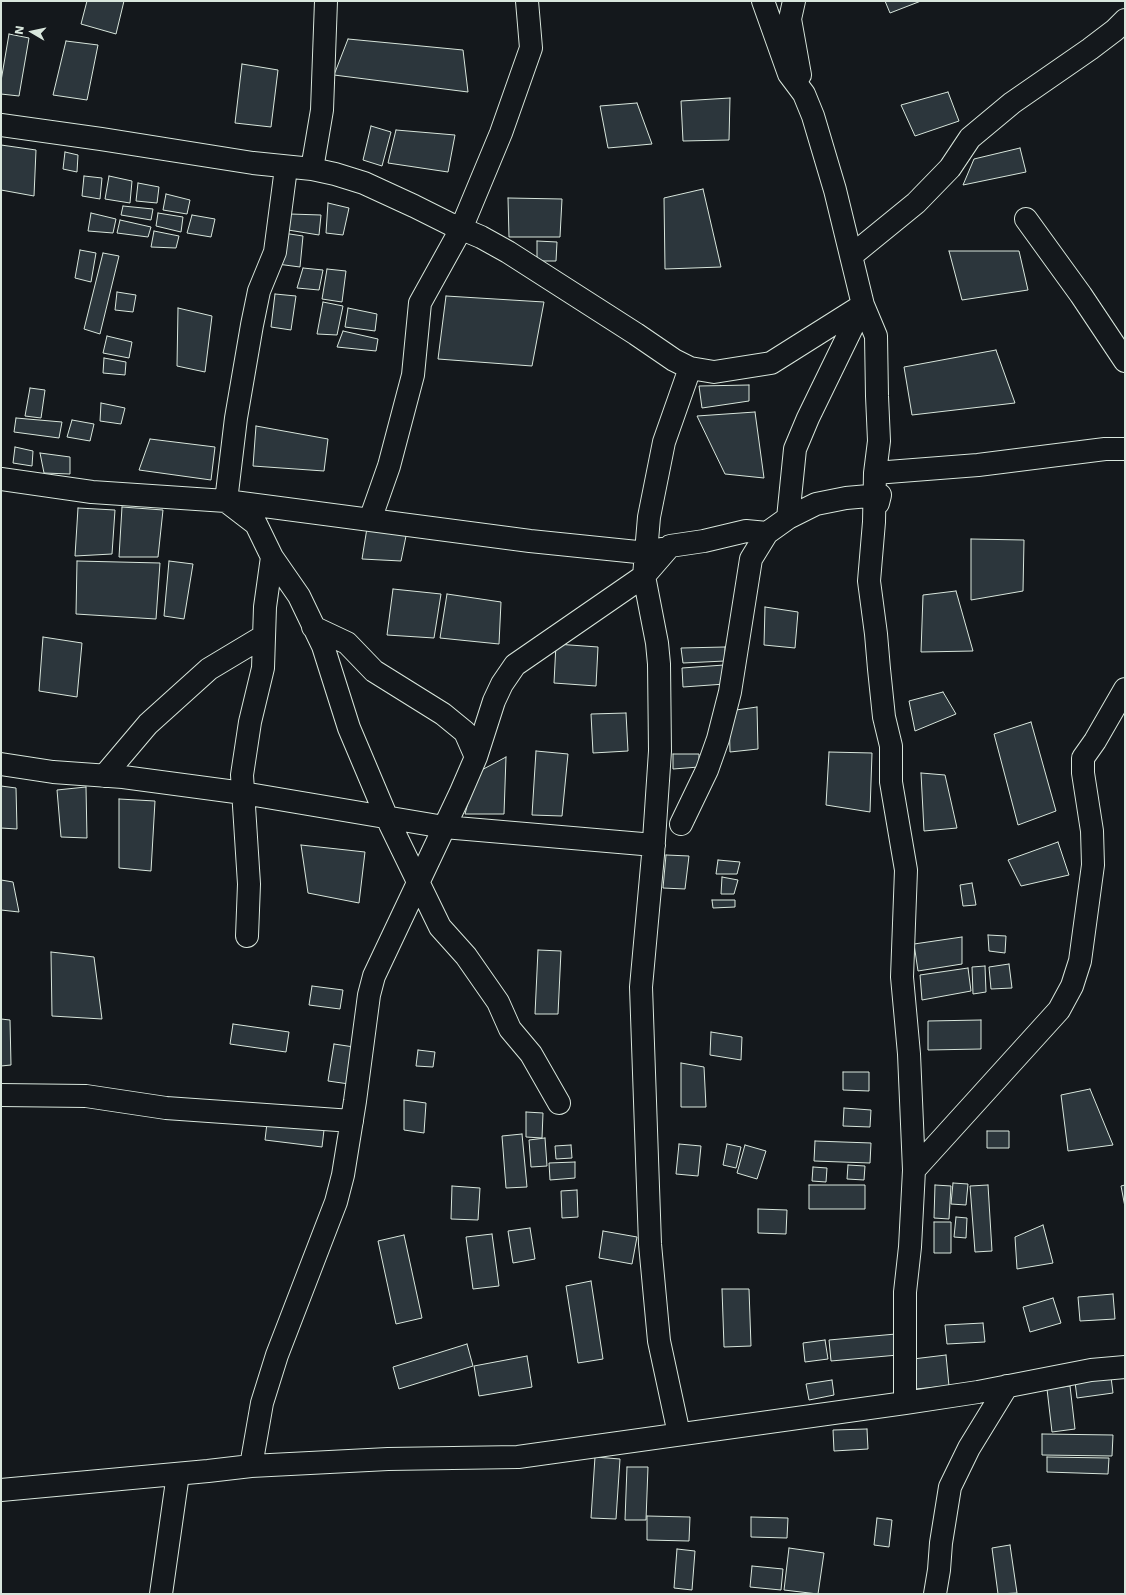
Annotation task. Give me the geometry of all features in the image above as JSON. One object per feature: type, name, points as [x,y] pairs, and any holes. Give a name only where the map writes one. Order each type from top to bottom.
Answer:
[{"type":"street","points":[[312,169],[322,110],[326,1]]},
{"type":"street","points":[[370,520],[389,466],[413,375],[420,303],[461,229],[502,134],[531,48],[527,1]]},
{"type":"street","points":[[763,1],[789,74],[804,94]]},
{"type":"street","points":[[794,1],[790,19],[804,94],[822,145],[835,190],[863,305],[876,336],[879,441],[875,473],[874,522],[869,581],[884,716],[891,746],[891,782],[906,870],[902,977],[909,1054],[914,1170],[910,1247],[905,1292],[905,1403]]},
{"type":"street","points":[[851,256],[916,204],[950,168],[970,138],[1012,103],[1090,49],[1115,30],[1125,20]]},
{"type":"street","points":[[1,125],[286,168],[312,169],[364,183],[481,237],[508,252],[674,360],[690,368],[714,372],[771,363],[863,305]]},
{"type":"street","points":[[226,501],[236,418],[252,325],[259,291],[275,252],[286,168]]},
{"type":"street","points":[[1026,219],[1081,295],[1125,361]]},
{"type":"street","points":[[788,518],[795,449],[808,418],[863,305]]},
{"type":"street","points":[[679,1434],[659,1341],[650,1244],[641,987],[654,845],[660,751],[659,664],[657,643],[644,576],[649,517],[664,442],[690,368]]},
{"type":"street","points":[[875,473],[978,465],[1105,449],[1125,449]]},
{"type":"street","points":[[1,479],[92,492],[226,501],[530,541],[647,553],[670,546],[704,541],[746,531],[767,533]]},
{"type":"street","points":[[681,824],[707,770],[718,739],[730,692],[751,559],[767,533],[788,518],[816,504],[846,498],[874,495]]},
{"type":"street","points":[[226,501],[256,524],[272,557],[299,596],[323,646],[349,728],[387,818],[440,926],[466,956],[498,1002],[510,1030],[531,1054],[559,1103]]},
{"type":"street","points":[[251,1466],[262,1403],[277,1355],[336,1202],[343,1175],[369,995],[374,976],[476,757],[494,701],[502,684],[515,665],[644,576],[670,546]]},
{"type":"street","points":[[248,936],[249,884],[242,775],[250,722],[263,668],[265,607],[272,557]]},
{"type":"street","points":[[313,626],[347,643],[374,671],[449,719],[465,732],[476,757]]},
{"type":"street","points":[[104,776],[148,724],[209,669],[264,636]]},
{"type":"street","points":[[914,1170],[1059,1010],[1072,986],[1080,961],[1092,865],[1092,831],[1083,774],[1083,758],[1095,741],[1125,689]]},
{"type":"street","points":[[1,764],[53,772],[104,776],[243,793],[444,827],[654,845]]},
{"type":"street","points":[[1,1095],[86,1096],[166,1108],[352,1121]]},
{"type":"street","points":[[1,1490],[251,1466],[388,1459],[518,1457],[905,1403],[1091,1370],[1124,1370]]},
{"type":"street","points":[[935,1594],[950,1487],[969,1448],[1006,1386]]},
{"type":"street","points":[[161,1594],[178,1474]]},
{"type":"building","points":[[87,1],[124,1],[116,34],[81,24]]},
{"type":"building","points":[[885,1],[921,1],[890,13]]},
{"type":"building","points":[[9,34],[29,38],[19,96],[1,94],[1,81]]},
{"type":"building","points":[[348,39],[463,50],[468,92],[334,75]]},
{"type":"building","points":[[66,41],[98,45],[87,100],[53,95]]},
{"type":"building","points":[[242,64],[278,70],[271,127],[235,123]]},
{"type":"building","points":[[948,92],[959,121],[915,136],[901,105]]},
{"type":"building","points":[[730,98],[729,140],[683,141],[681,101]]},
{"type":"building","points":[[637,103],[652,144],[608,148],[600,106]]},
{"type":"building","points":[[371,126],[391,132],[382,166],[363,160]]},
{"type":"building","points":[[396,130],[455,135],[448,172],[388,163]]},
{"type":"building","points":[[1,145],[36,150],[34,196],[1,190]]},
{"type":"building","points":[[1020,148],[1026,172],[963,185],[974,159]]},
{"type":"building","points":[[65,152],[78,155],[77,172],[63,169]]},
{"type":"building","points":[[84,176],[102,178],[100,199],[82,196]]},
{"type":"building","points":[[109,176],[132,181],[130,203],[105,199]]},
{"type":"building","points":[[138,183],[159,187],[157,203],[136,201]]},
{"type":"building","points":[[703,189],[721,267],[665,269],[664,198]]},
{"type":"building","points":[[166,194],[190,200],[187,214],[163,210]]},
{"type":"building","points":[[508,198],[562,199],[560,237],[509,237]]},
{"type":"building","points":[[328,203],[349,208],[343,235],[326,233]]},
{"type":"building","points":[[123,206],[153,209],[151,220],[121,215]]},
{"type":"building","points":[[91,213],[116,219],[113,233],[88,231]]},
{"type":"building","points":[[158,213],[183,217],[181,232],[156,226]]},
{"type":"building","points":[[290,214],[321,215],[319,235],[288,230]]},
{"type":"building","points":[[192,215],[215,219],[211,237],[187,233]]},
{"type":"building","points":[[120,220],[151,227],[148,237],[117,233]]},
{"type":"building","points":[[154,231],[179,236],[176,248],[151,247]]},
{"type":"building","points":[[283,233],[303,236],[300,267],[277,264]]},
{"type":"building","points":[[537,241],[557,242],[556,261],[537,261]]},
{"type":"building","points":[[80,250],[96,253],[91,282],[75,278]]},
{"type":"building","points":[[949,251],[1019,251],[1028,290],[962,300]]},
{"type":"building","points":[[103,253],[119,256],[100,334],[84,329]]},
{"type":"building","points":[[303,268],[323,270],[319,290],[297,288]]},
{"type":"building","points":[[327,269],[346,271],[342,302],[322,299]]},
{"type":"building","points":[[117,292],[136,295],[133,312],[115,310]]},
{"type":"building","points":[[275,294],[296,296],[291,330],[271,327]]},
{"type":"building","points":[[446,296],[544,302],[532,366],[438,359]]},
{"type":"building","points":[[323,302],[343,306],[337,335],[317,334]]},
{"type":"building","points":[[178,308],[212,316],[205,372],[177,366]]},
{"type":"building","points":[[348,308],[377,314],[375,331],[345,327]]},
{"type":"building","points":[[343,331],[378,339],[376,351],[337,347]]},
{"type":"building","points":[[107,336],[132,342],[129,358],[103,353]]},
{"type":"building","points":[[996,350],[1015,403],[912,415],[904,367]]},
{"type":"building","points":[[104,358],[126,362],[125,375],[103,373]]},
{"type":"building","points":[[749,385],[749,401],[702,408],[699,386]]},
{"type":"building","points":[[30,388],[45,390],[41,418],[25,416]]},
{"type":"building","points":[[101,403],[125,408],[121,424],[100,421]]},
{"type":"building","points":[[755,412],[764,478],[725,474],[697,416]]},
{"type":"building","points":[[16,418],[62,422],[59,438],[14,432]]},
{"type":"building","points":[[72,420],[94,424],[90,441],[67,437]]},
{"type":"building","points":[[256,426],[328,439],[324,471],[253,466]]},
{"type":"building","points":[[150,439],[215,447],[211,480],[139,470]]},
{"type":"building","points":[[15,447],[33,451],[32,466],[13,463]]},
{"type":"building","points":[[40,453],[70,457],[70,474],[44,473]]},
{"type":"building","points":[[122,507],[163,510],[158,557],[119,557]]},
{"type":"building","points":[[78,508],[115,510],[112,554],[75,556]]},
{"type":"building","points":[[367,528],[407,531],[401,561],[362,559]]},
{"type":"building","points":[[971,539],[1024,540],[1023,591],[971,600]]},
{"type":"building","points":[[77,561],[160,563],[156,619],[76,614]]},
{"type":"building","points":[[169,561],[193,564],[184,619],[164,616]]},
{"type":"building","points":[[393,589],[441,594],[434,638],[387,635]]},
{"type":"building","points":[[956,591],[973,651],[921,652],[923,595]]},
{"type":"building","points":[[447,594],[501,602],[499,644],[440,638]]},
{"type":"building","points":[[765,607],[798,612],[795,648],[764,645]]},
{"type":"building","points":[[43,637],[82,643],[77,697],[39,691]]},
{"type":"building","points":[[556,644],[598,647],[596,686],[554,683]]},
{"type":"building","points":[[725,647],[725,661],[683,663],[681,648]]},
{"type":"building","points":[[724,665],[725,684],[683,687],[682,668]]},
{"type":"building","points":[[943,692],[956,714],[915,731],[909,701]]},
{"type":"building","points":[[757,707],[758,749],[730,752],[729,711]]},
{"type":"building","points":[[626,713],[628,751],[593,753],[591,714]]},
{"type":"building","points":[[1031,722],[1056,811],[1018,825],[994,734]]},
{"type":"building","points":[[536,751],[568,754],[562,816],[532,815]]},
{"type":"building","points":[[829,752],[872,753],[870,812],[826,805]]},
{"type":"building","points":[[673,754],[699,754],[699,767],[673,769]]},
{"type":"building","points":[[506,757],[504,814],[465,814],[476,773]]},
{"type":"building","points":[[921,773],[945,775],[957,828],[924,831]]},
{"type":"building","points":[[1,786],[16,788],[17,829],[1,828]]},
{"type":"building","points":[[86,787],[87,838],[61,837],[57,790]]},
{"type":"building","points":[[119,799],[155,801],[151,871],[119,868]]},
{"type":"building","points":[[1058,842],[1069,875],[1021,886],[1008,860]]},
{"type":"building","points":[[301,845],[365,852],[359,903],[308,893]]},
{"type":"building","points":[[666,855],[689,856],[685,889],[663,888]]},
{"type":"building","points":[[718,860],[740,862],[737,874],[716,874]]},
{"type":"building","points":[[722,877],[738,880],[734,894],[721,894]]},
{"type":"building","points":[[1,880],[13,882],[19,912],[1,910]]},
{"type":"building","points":[[972,883],[976,905],[963,906],[960,885]]},
{"type":"building","points":[[712,900],[735,900],[735,907],[713,908]]},
{"type":"building","points":[[988,935],[1006,936],[1005,953],[989,951]]},
{"type":"building","points":[[962,937],[962,964],[918,971],[914,944]]},
{"type":"building","points":[[538,950],[561,951],[558,1014],[535,1014]]},
{"type":"building","points":[[51,952],[94,957],[102,1019],[52,1016]]},
{"type":"building","points":[[1009,964],[1012,988],[991,989],[989,967]]},
{"type":"building","points":[[985,966],[986,992],[973,994],[972,967]]},
{"type":"building","points":[[968,968],[971,991],[922,1000],[920,975]]},
{"type":"building","points":[[312,986],[343,990],[340,1009],[309,1005]]},
{"type":"building","points":[[1,1019],[10,1020],[11,1065],[1,1066]]},
{"type":"building","points":[[981,1020],[981,1049],[928,1050],[928,1021]]},
{"type":"building","points":[[233,1024],[289,1032],[286,1052],[230,1044]]},
{"type":"building","points":[[711,1032],[742,1037],[741,1060],[710,1055]]},
{"type":"building","points":[[334,1044],[354,1047],[349,1084],[328,1081]]},
{"type":"building","points":[[418,1050],[435,1052],[433,1067],[416,1066]]},
{"type":"building","points":[[681,1063],[704,1067],[706,1107],[681,1107]]},
{"type":"building","points":[[843,1072],[869,1072],[869,1091],[843,1090]]},
{"type":"building","points":[[1090,1089],[1113,1145],[1068,1151],[1061,1095]]},
{"type":"building","points":[[404,1100],[426,1103],[424,1133],[404,1130]]},
{"type":"building","points":[[844,1108],[871,1110],[870,1127],[843,1126]]},
{"type":"building","points":[[526,1112],[543,1113],[542,1138],[526,1137]]},
{"type":"building","points":[[267,1123],[324,1130],[322,1147],[265,1140]]},
{"type":"building","points":[[987,1131],[1009,1131],[1009,1148],[987,1148]]},
{"type":"building","points":[[522,1134],[527,1187],[506,1188],[502,1136]]},
{"type":"building","points":[[545,1138],[547,1166],[531,1167],[529,1140]]},
{"type":"building","points":[[815,1141],[871,1143],[870,1163],[814,1161]]},
{"type":"building","points":[[679,1144],[701,1146],[698,1176],[676,1174]]},
{"type":"building","points":[[727,1144],[741,1147],[736,1168],[723,1165]]},
{"type":"building","points":[[571,1145],[572,1158],[556,1159],[555,1146]]},
{"type":"building","points":[[745,1145],[766,1151],[757,1179],[737,1173]]},
{"type":"building","points":[[575,1162],[575,1178],[550,1180],[549,1163]]},
{"type":"building","points":[[848,1165],[865,1166],[864,1180],[847,1179]]},
{"type":"building","points":[[813,1167],[827,1168],[826,1182],[812,1181]]},
{"type":"building","points":[[953,1183],[968,1184],[966,1205],[951,1204]]},
{"type":"building","points":[[809,1185],[865,1185],[865,1209],[809,1209]]},
{"type":"building","points":[[935,1185],[951,1186],[949,1219],[934,1218]]},
{"type":"building","points":[[988,1185],[992,1251],[975,1252],[970,1186]]},
{"type":"building","points":[[1125,1185],[1125,1207],[1121,1186]]},
{"type":"building","points":[[452,1186],[480,1188],[478,1220],[451,1219]]},
{"type":"building","points":[[577,1190],[578,1217],[562,1218],[561,1191]]},
{"type":"building","points":[[758,1209],[787,1210],[786,1234],[758,1233]]},
{"type":"building","points":[[956,1217],[967,1218],[966,1238],[954,1237]]},
{"type":"building","points":[[934,1222],[951,1222],[951,1253],[934,1253]]},
{"type":"building","points":[[1043,1225],[1053,1263],[1017,1269],[1015,1237]]},
{"type":"building","points":[[530,1228],[535,1259],[513,1263],[508,1231]]},
{"type":"building","points":[[603,1231],[637,1237],[632,1264],[599,1258]]},
{"type":"building","points":[[492,1234],[499,1286],[473,1289],[466,1237]]},
{"type":"building","points":[[404,1235],[422,1318],[396,1324],[378,1241]]},
{"type":"building","points":[[591,1281],[603,1359],[578,1363],[566,1286]]},
{"type":"building","points":[[722,1289],[749,1289],[751,1346],[724,1347]]},
{"type":"building","points":[[1113,1294],[1115,1319],[1080,1321],[1078,1297]]},
{"type":"building","points":[[1053,1298],[1061,1323],[1030,1332],[1023,1307]]},
{"type":"building","points":[[983,1323],[985,1342],[947,1344],[945,1325]]},
{"type":"building","points":[[896,1334],[898,1355],[831,1361],[829,1340]]},
{"type":"building","points":[[825,1340],[828,1359],[805,1362],[803,1343]]},
{"type":"building","points":[[467,1344],[473,1366],[399,1389],[393,1367]]},
{"type":"building","points":[[946,1355],[949,1386],[915,1389],[913,1359]]},
{"type":"building","points":[[527,1356],[532,1387],[479,1396],[474,1366]]},
{"type":"building","points":[[1111,1377],[1113,1393],[1077,1398],[1075,1382]]},
{"type":"building","points":[[832,1380],[834,1395],[809,1400],[806,1384]]},
{"type":"building","points":[[1070,1386],[1075,1429],[1052,1432],[1047,1389]]},
{"type":"building","points":[[867,1429],[868,1449],[834,1451],[833,1430]]},
{"type":"building","points":[[1042,1434],[1113,1435],[1112,1456],[1042,1455]]},
{"type":"building","points":[[595,1457],[620,1459],[616,1519],[591,1518]]},
{"type":"building","points":[[1047,1457],[1109,1458],[1108,1474],[1047,1472]]},
{"type":"building","points":[[627,1467],[648,1467],[646,1520],[625,1520]]},
{"type":"building","points":[[647,1516],[690,1517],[689,1541],[647,1540]]},
{"type":"building","points":[[751,1517],[788,1518],[787,1538],[751,1537]]},
{"type":"building","points":[[877,1518],[892,1520],[889,1547],[874,1545]]},
{"type":"building","points":[[1010,1545],[1017,1593],[998,1594],[992,1548]]},
{"type":"building","points":[[789,1548],[824,1553],[818,1594],[784,1590]]},
{"type":"building","points":[[677,1549],[695,1551],[692,1590],[674,1588]]},
{"type":"building","points":[[752,1566],[783,1569],[781,1590],[750,1587]]}]
